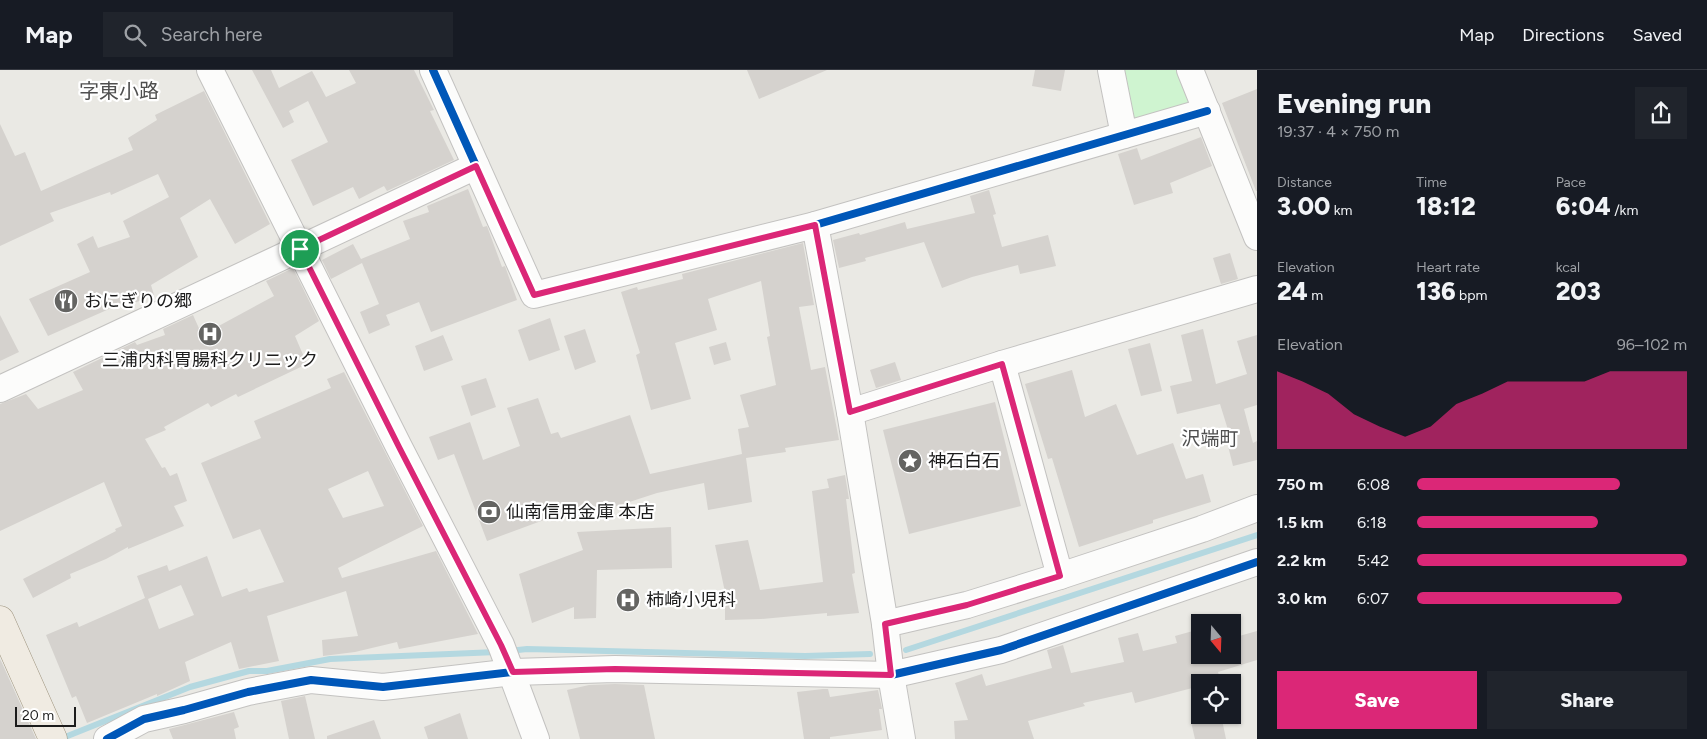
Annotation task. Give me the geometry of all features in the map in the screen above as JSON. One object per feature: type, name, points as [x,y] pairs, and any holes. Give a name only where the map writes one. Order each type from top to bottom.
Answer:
[{"type":"main road","points":[[0,620],[52,736]]},
{"type":"street","points":[[210,70],[508,660],[536,739]]},
{"type":"street","points":[[434,70],[534,295],[815,225],[1207,111]]},
{"type":"street","points":[[1111,70],[1124,135]]},
{"type":"street","points":[[1190,70],[1257,236]]},
{"type":"street","points":[[0,389],[476,166]]},
{"type":"street","points":[[815,225],[850,412],[902,739]]},
{"type":"street","points":[[850,412],[1002,364],[1257,288]]},
{"type":"street","points":[[1002,364],[1060,576]]},
{"type":"street","points":[[885,624],[967,605],[1202,529],[1257,508]]},
{"type":"street","points":[[106,739],[144,719],[248,692],[311,680],[383,687],[508,660],[615,669],[891,675],[1001,650],[1257,562]]},
{"type":"green space","points":[[1122,70],[1177,70],[1189,105],[1134,119]]},
{"type":"building","points":[[252,70],[271,70],[279,88],[312,71],[326,97],[356,83],[349,70],[414,70],[434,110],[430,111],[454,160],[387,191],[384,186],[359,199],[353,187],[313,206],[291,160],[328,142],[308,101],[289,111],[294,122],[283,128]]},
{"type":"building","points":[[747,70],[827,70],[759,99]]},
{"type":"building","points":[[1035,70],[1065,70],[1061,91],[1032,86]]},
{"type":"building","points":[[1257,89],[1257,191],[1256,191],[1222,103]]},
{"type":"building","points":[[204,91],[270,224],[235,244],[210,199],[180,218],[198,257],[151,285],[154,295],[127,306],[125,302],[48,336],[29,299],[90,272],[77,244],[93,236],[98,248],[130,237],[123,221],[169,197],[158,174],[111,195],[110,192],[50,213],[54,221],[0,246],[0,124],[15,156],[25,152],[41,191],[133,150],[128,138],[157,120],[155,115]]},
{"type":"building","points":[[1201,137],[1212,166],[1170,183],[1173,193],[1134,205],[1118,154],[1137,148],[1141,160]]},
{"type":"building","points":[[468,189],[483,227],[487,226],[502,267],[505,266],[517,300],[431,332],[419,302],[386,315],[390,325],[369,334],[360,312],[379,304],[362,263],[331,279],[322,260],[353,244],[361,259],[410,239],[403,221],[429,212],[427,206]]},
{"type":"building","points":[[989,190],[996,214],[993,215],[1002,247],[1048,235],[1056,266],[1020,274],[1018,265],[972,277],[942,288],[924,242],[865,258],[866,261],[839,268],[833,240],[859,233],[860,235],[905,222],[907,229],[975,213],[970,196]]},
{"type":"building","points":[[803,243],[814,305],[799,307],[811,370],[825,367],[839,440],[785,448],[786,452],[746,458],[752,502],[708,510],[704,483],[657,493],[574,520],[571,510],[487,541],[454,454],[438,460],[429,437],[470,422],[483,460],[520,446],[507,408],[538,398],[551,434],[558,432],[561,438],[630,415],[650,474],[742,454],[738,429],[749,427],[740,395],[776,385],[767,337],[770,336],[761,281],[708,299],[717,330],[675,343],[691,399],[651,410],[636,355],[640,353],[621,292],[637,287],[638,290],[683,279],[682,274]]},
{"type":"building","points":[[1230,253],[1238,279],[1221,284],[1213,258]]},
{"type":"building","points":[[293,268],[319,321],[295,336],[307,364],[238,397],[236,394],[211,407],[208,403],[164,427],[166,430],[145,439],[162,468],[165,467],[170,476],[177,473],[187,501],[174,506],[184,526],[128,549],[128,547],[106,559],[70,574],[71,578],[33,598],[23,579],[116,531],[115,529],[122,526],[104,482],[0,531],[0,404],[26,394],[38,409],[83,390],[73,372],[135,342],[137,345],[165,335],[163,329],[193,315],[202,335],[274,296],[266,281]]},
{"type":"building","points":[[0,315],[19,352],[0,361]]},
{"type":"building","points":[[550,318],[560,350],[529,361],[518,330]]},
{"type":"building","points":[[585,329],[596,362],[575,370],[564,336]]},
{"type":"building","points":[[1203,329],[1216,384],[1247,374],[1237,341],[1257,335],[1257,405],[1244,409],[1253,443],[1257,441],[1257,460],[1233,466],[1225,434],[1229,433],[1220,404],[1177,414],[1170,386],[1192,381],[1181,335]]},
{"type":"building","points":[[443,335],[453,360],[424,371],[415,346]]},
{"type":"building","points":[[726,342],[731,360],[714,365],[709,347]]},
{"type":"building","points":[[1150,343],[1162,391],[1141,396],[1128,349]]},
{"type":"building","points":[[895,362],[901,380],[876,388],[870,370]]},
{"type":"building","points":[[1072,370],[1085,417],[1116,404],[1137,455],[1173,443],[1186,479],[1203,474],[1211,502],[1153,520],[1153,523],[1079,547],[1052,458],[1048,459],[1025,384]]},
{"type":"building","points":[[344,372],[423,526],[338,568],[342,578],[436,551],[478,634],[399,649],[397,642],[355,652],[323,656],[322,640],[358,636],[346,591],[267,616],[279,661],[239,669],[231,642],[185,662],[190,681],[87,723],[76,696],[72,698],[46,635],[77,622],[79,627],[145,598],[137,576],[167,565],[169,571],[207,556],[222,597],[247,588],[249,592],[284,582],[260,529],[233,539],[201,463],[261,438],[254,421],[331,388],[327,379]],"holes":[[[368,471],[384,506],[343,518],[328,489]],[[181,585],[194,615],[159,629],[148,599]]]},
{"type":"building","points":[[486,378],[496,407],[471,416],[461,386]]},
{"type":"building","points":[[995,402],[1021,506],[909,534],[883,430]]},
{"type":"building","points":[[845,475],[849,499],[846,499],[855,573],[852,574],[859,613],[827,616],[827,613],[725,620],[725,592],[715,545],[748,540],[760,590],[823,582],[812,491],[829,488],[827,479]]},
{"type":"building","points":[[671,527],[672,568],[597,570],[596,618],[574,619],[574,607],[532,623],[519,574],[583,550],[577,532]]},
{"type":"building","points":[[1257,631],[1257,660],[1218,672],[1219,674],[1191,674],[1191,688],[1135,703],[1132,692],[1083,703],[1085,706],[1028,721],[1034,739],[955,739],[954,721],[968,720],[955,683],[982,674],[986,686],[1052,668],[1047,650],[1063,645],[1071,673],[1124,662],[1118,638],[1138,633],[1143,651],[1177,643],[1175,636],[1191,632],[1191,664],[1241,664],[1241,635]]},
{"type":"building","points":[[0,659],[2,663],[36,739],[0,739]]},
{"type":"building","points":[[589,685],[644,685],[655,739],[580,739],[567,690]]},
{"type":"building","points":[[828,689],[830,697],[878,690],[882,709],[879,709],[882,730],[830,737],[830,739],[804,739],[797,692]]},
{"type":"building","points":[[305,696],[315,739],[289,739],[281,701]]},
{"type":"building","points":[[234,712],[239,727],[234,729],[236,739],[173,739],[169,729]]},
{"type":"building","points":[[460,713],[468,739],[428,739],[424,727]]},
{"type":"building","points":[[374,720],[381,739],[327,739],[327,736]]},
{"type":"building","points":[[1191,724],[1223,724],[1226,739],[1195,739]]},
{"type":"waterway","points":[[906,650],[1257,535]]},
{"type":"waterway","points":[[509,651],[527,649],[805,656],[870,654]]},
{"type":"waterway","points":[[60,739],[190,687],[249,671],[267,671],[330,659],[497,652]]},
{"type":"cycle path","points":[[433,70],[534,295],[815,225],[1207,111]]},
{"type":"cycle path","points":[[107,739],[144,719],[248,692],[311,680],[383,687],[513,672],[615,669],[891,675],[1001,650],[1257,562]]},
{"type":"place","name":"おにぎりの郷","points":[[66,301]]},
{"type":"place","name":"三浦内科胃腸科クリニック","points":[[210,334]]},
{"type":"place","name":"神石白石","points":[[910,461]]},
{"type":"place","name":"仙南信用金庫 本店","points":[[489,512]]},
{"type":"place","name":"柿崎小児科","points":[[628,600]]},
{"type":"district","name":"字東小路","points":[[119,91]]},
{"type":"district","name":"沢端町","points":[[1210,438]]},
{"type":"route","points":[[476,166],[534,295],[815,225],[850,412],[1002,364],[1060,576],[967,605],[885,624],[891,675],[615,669],[513,672],[300,249],[476,166]]}]
